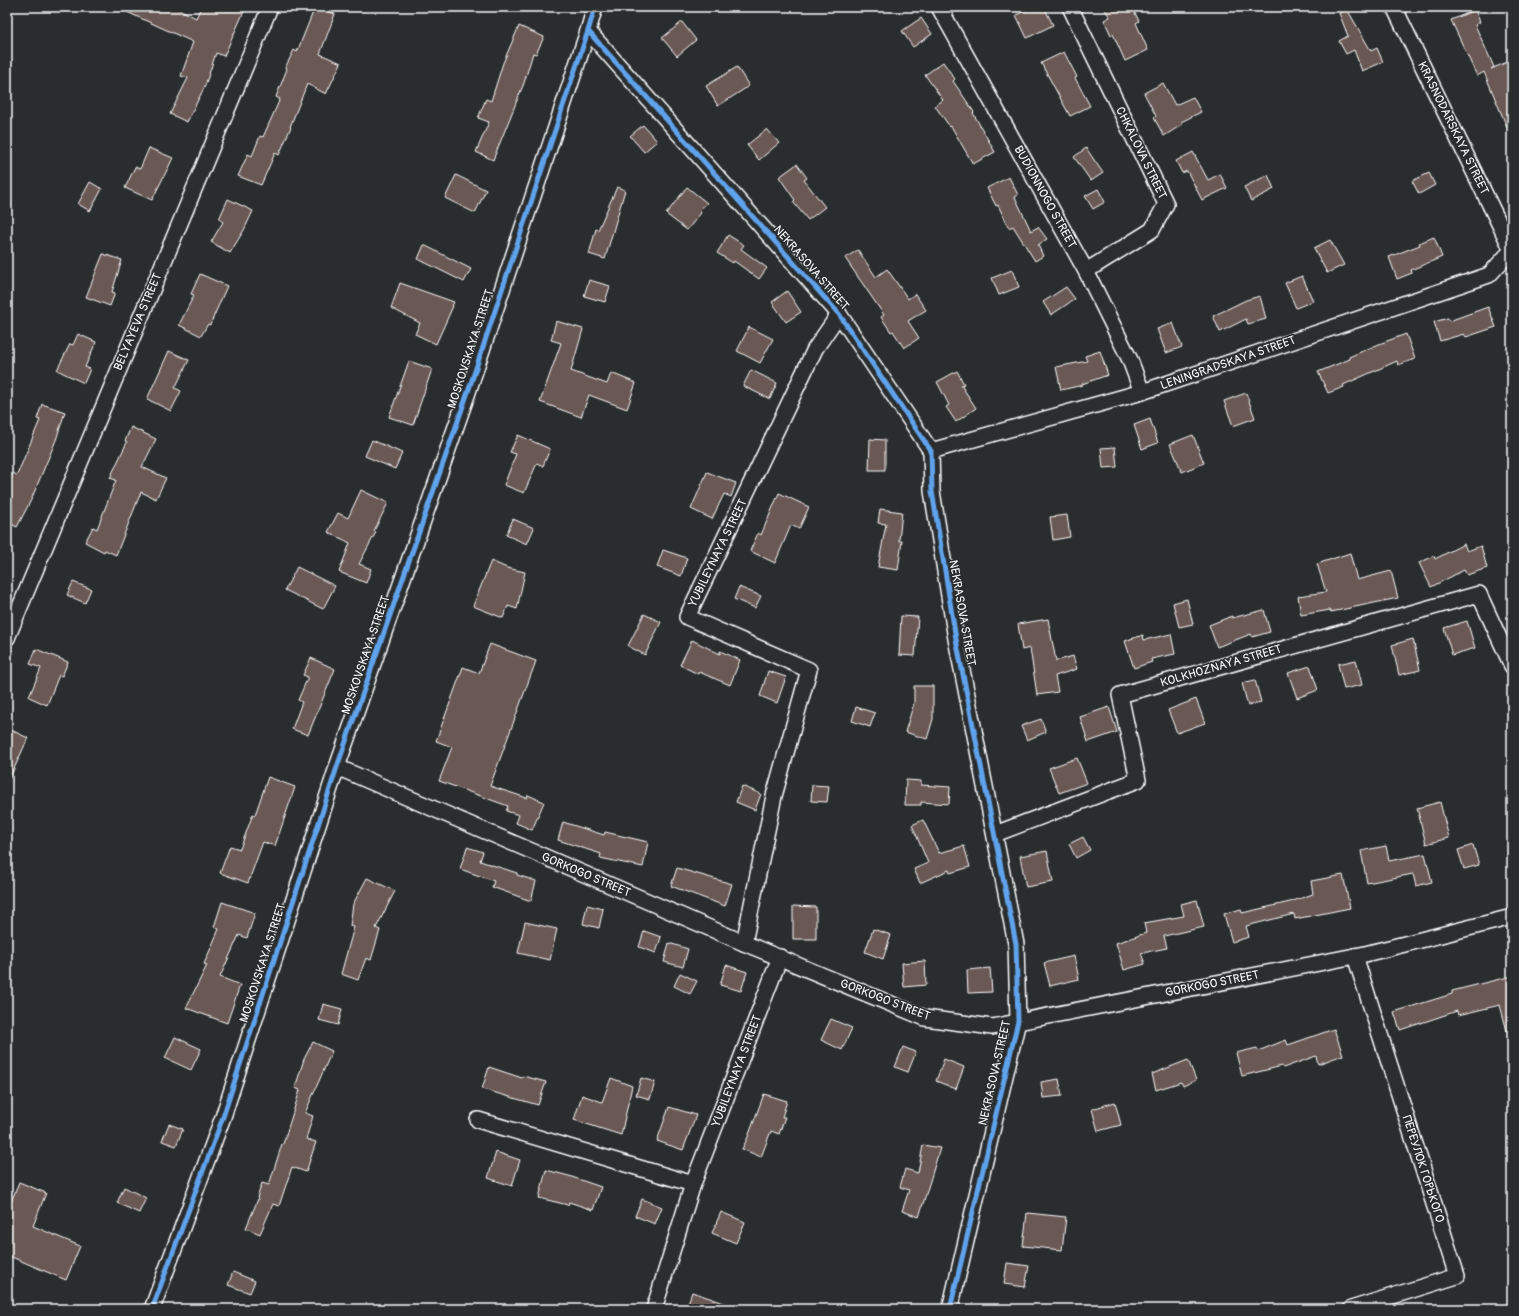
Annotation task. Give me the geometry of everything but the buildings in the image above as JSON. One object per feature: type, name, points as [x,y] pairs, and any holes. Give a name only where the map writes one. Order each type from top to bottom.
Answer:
[{"type":"street","name":"BELYAYEVA STREET","points":[[7,638],[270,7]]},
{"type":"street","name":"MOSKOVSKAYA STREET","points":[[152,1309],[223,1117],[337,767],[468,392],[595,7]]},
{"type":"street","name":"BUDIONNOGO STREET","points":[[939,7],[1086,270],[1130,360],[1142,392]]},
{"type":"street","name":"CHKALOVA STREET","points":[[1070,7],[1166,204],[1152,230],[1086,270]]},
{"type":"street","name":"KRASNODARSKAYA STREET","points":[[1394,7],[1512,250]]},
{"type":"street","name":"NEKRASOVA STREET","points":[[588,31],[839,314],[931,451],[932,491],[956,639],[1016,944],[1018,1021],[950,1309]]},
{"type":"street","name":"LENINGRADSKAYA STREET","points":[[931,451],[1142,392],[1489,275],[1512,250]]},
{"type":"street","name":"YUBILEYNAYA STREET","points":[[744,943],[774,796],[809,670],[687,617],[815,349],[839,314]]},
{"type":"street","name":"KOLKHOZNAYA STREET","points":[[995,834],[1138,780],[1120,695],[1478,594],[1512,666]]},
{"type":"street","name":"GORKOGO STREET","points":[[337,767],[744,943],[925,1018],[992,1027],[1355,956],[1512,917]]},
{"type":"street","name":"ПЕРЕУЛОК ГОРЬКОГО","points":[[1351,1309],[1457,1276],[1355,956]]},
{"type":"street","name":"YUBILEYNAYA STREET","points":[[654,1309],[693,1184],[780,957]]},
{"type":"street","points":[[478,1120],[693,1184]]},
{"type":"cycle path","points":[[152,1309],[223,1117],[337,767],[468,392],[595,7]]},
{"type":"cycle path","points":[[588,31],[839,314],[931,451],[932,491],[956,639],[1016,944],[1018,1021],[950,1309]]}]
